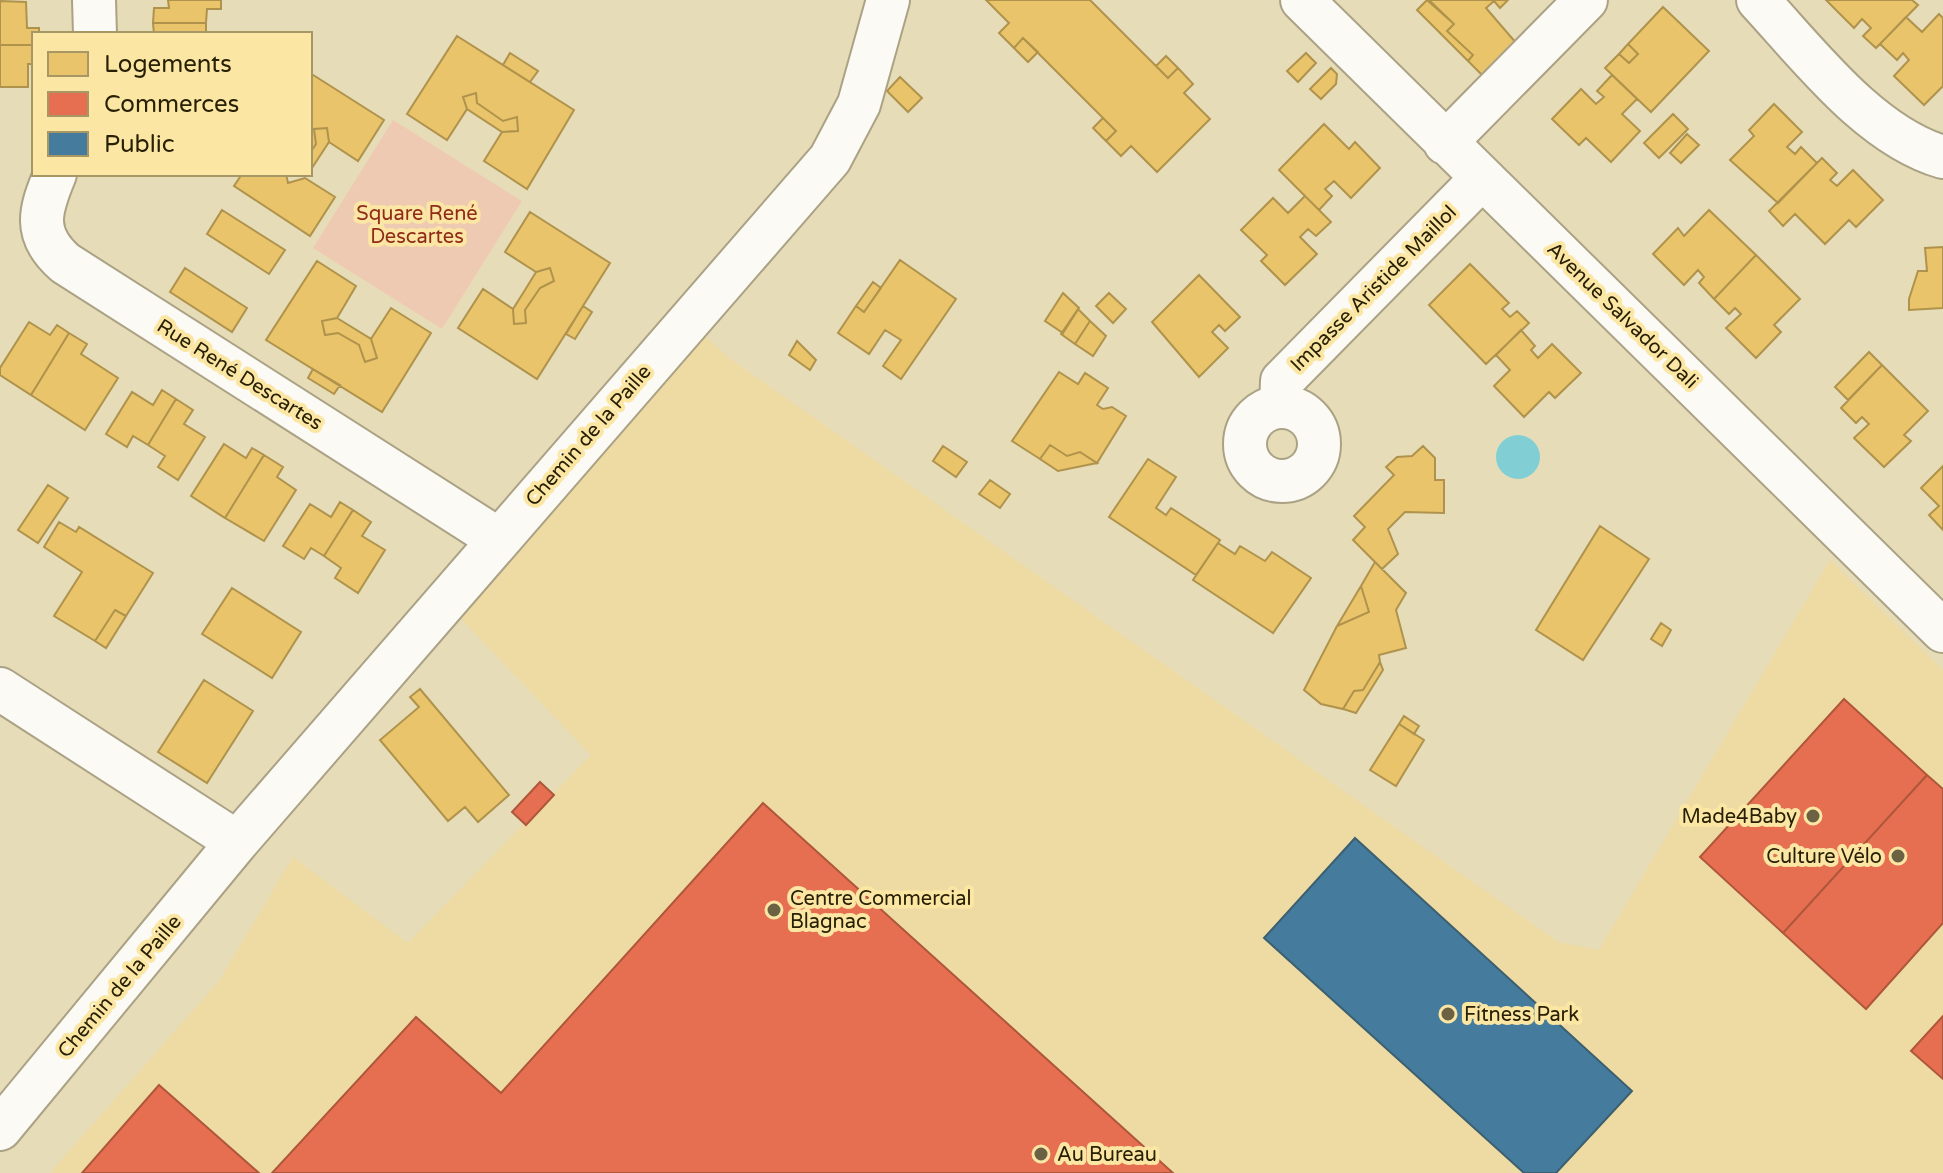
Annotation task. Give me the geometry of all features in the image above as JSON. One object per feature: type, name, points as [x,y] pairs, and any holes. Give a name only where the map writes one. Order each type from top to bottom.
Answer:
[{"type":"street","points":[[94,0],[95,32]]},
{"type":"street","name":"Chemin de la Paille","points":[[0,1129],[237,842],[447,604],[498,539],[830,159],[859,104],[888,0]]},
{"type":"street","name":"Avenue Salvador Dali","points":[[1302,0],[1943,631]]},
{"type":"street","points":[[1445,143],[1586,0]]},
{"type":"street","points":[[1758,0],[1885,129],[1923,151],[1943,157]]},
{"type":"street","name":"Rue René Descartes","points":[[54,176],[41,220],[50,250],[65,263],[498,539]]},
{"type":"street","name":"Impasse Aristide Maillol","points":[[1281,406],[1282,381],[1482,178]]},
{"type":"street","points":[[0,689],[237,842]]},
{"type":"shaded area","points":[[688,320],[725,355],[1558,942],[1599,950],[1830,560],[1943,670],[1943,1173],[50,1173],[219,981],[293,857],[408,943],[591,755],[447,604]]},
{"type":"green space","name":"Square René Descartes","points":[[393,120],[522,201],[442,329],[313,248]]},
{"type":"water","points":[[1518,435],[1533,442],[1540,457],[1533,472],[1518,479],[1503,472],[1496,457],[1503,442]]},
{"type":"building: Logements","points":[[168,0],[221,0],[221,9],[207,9],[206,23],[153,23],[154,8],[169,8]]},
{"type":"building: Logements","points":[[986,0],[1090,0],[1168,78],[1178,68],[1193,84],[1184,93],[1210,119],[1157,172],[1131,146],[1121,156],[1106,141],[1116,131],[1023,38],[1014,48],[999,33],[1009,23]]},
{"type":"building: Logements","points":[[1427,0],[1454,24],[1447,31],[1473,55],[1468,61],[1417,10]]},
{"type":"building: Logements","points":[[1429,0],[1508,0],[1500,8],[1494,1],[1486,8],[1517,44],[1484,77],[1468,61],[1473,55],[1447,31],[1454,24]]},
{"type":"building: Logements","points":[[1826,0],[1912,0],[1918,5],[1876,48],[1863,36],[1871,28],[1862,19],[1854,28]]},
{"type":"building: Logements","points":[[0,1],[26,2],[27,28],[39,28],[39,32],[32,32],[32,45],[0,45]]},
{"type":"building: Logements","points":[[1663,7],[1709,51],[1651,112],[1605,68],[1619,54],[1629,63],[1638,54],[1628,44]]},
{"type":"building: Logements","points":[[1939,14],[1943,18],[1943,86],[1924,105],[1894,76],[1909,60],[1903,53],[1897,60],[1880,44],[1906,17],[1922,32]]},
{"type":"building: Logements","points":[[153,23],[206,23],[206,32],[154,32]]},
{"type":"building: Logements","points":[[457,36],[574,110],[527,189],[484,161],[502,132],[518,131],[517,117],[503,121],[477,103],[476,93],[463,97],[467,109],[447,140],[407,114]]},
{"type":"building: Logements","points":[[1023,38],[1038,52],[1028,62],[1014,48]]},
{"type":"building: Logements","points":[[1628,44],[1638,54],[1629,63],[1619,54]]},
{"type":"building: Logements","points":[[0,45],[32,45],[28,87],[0,87]]},
{"type":"building: Logements","points":[[510,53],[538,71],[530,82],[503,65]]},
{"type":"building: Logements","points":[[1306,53],[1316,63],[1298,82],[1287,71]]},
{"type":"building: Logements","points":[[1166,56],[1178,68],[1168,78],[1156,66]]},
{"type":"building: Logements","points":[[1331,68],[1337,74],[1336,84],[1321,99],[1310,89]]},
{"type":"building: Logements","points":[[312,74],[384,120],[358,161],[329,142],[327,128],[314,129],[316,144],[312,150]]},
{"type":"building: Logements","points":[[1612,75],[1637,99],[1622,114],[1640,131],[1611,162],[1586,138],[1579,145],[1552,119],[1581,89],[1596,104],[1604,97],[1597,91]]},
{"type":"building: Logements","points":[[900,77],[922,98],[908,112],[887,91]]},
{"type":"building: Logements","points":[[476,93],[477,103],[503,121],[517,117],[518,131],[502,132],[467,109],[463,97]]},
{"type":"building: Logements","points":[[1774,104],[1802,132],[1787,147],[1795,154],[1801,147],[1817,163],[1778,203],[1730,160],[1754,136],[1749,130]]},
{"type":"building: Logements","points":[[1673,114],[1688,129],[1659,158],[1644,143]]},
{"type":"building: Logements","points":[[1103,118],[1116,131],[1106,141],[1093,128]]},
{"type":"building: Logements","points":[[1324,124],[1349,149],[1355,142],[1380,168],[1351,198],[1334,181],[1325,189],[1332,196],[1319,210],[1279,170]]},
{"type":"building: Logements","points":[[327,128],[329,142],[312,168],[312,150],[316,144],[314,129]]},
{"type":"building: Logements","points":[[1687,134],[1699,145],[1681,163],[1670,153]]},
{"type":"building: Logements","points":[[1822,158],[1837,173],[1830,180],[1837,186],[1853,170],[1883,200],[1856,227],[1849,220],[1825,244],[1795,214],[1783,226],[1769,211]]},
{"type":"building: Logements","points":[[241,176],[286,176],[288,183],[305,178],[335,197],[310,236],[234,186]]},
{"type":"building: Logements","points":[[1305,196],[1331,222],[1316,236],[1308,229],[1300,237],[1317,254],[1285,285],[1261,261],[1267,255],[1241,230],[1273,198],[1288,213]]},
{"type":"building: Logements","points":[[222,210],[285,250],[269,274],[207,234]]},
{"type":"building: Logements","points":[[1709,210],[1756,255],[1714,299],[1699,283],[1704,277],[1698,270],[1684,285],[1653,254],[1678,228],[1684,236]]},
{"type":"building: Logements","points":[[530,212],[610,263],[537,379],[458,328],[483,289],[513,309],[514,324],[526,323],[525,310],[540,288],[554,281],[550,268],[536,272],[505,252]]},
{"type":"building: Logements","points":[[1943,247],[1943,308],[1909,310],[1909,299],[1918,271],[1927,271],[1925,248]]},
{"type":"building: Logements","points":[[1756,255],[1800,299],[1774,325],[1781,332],[1756,358],[1726,328],[1741,314],[1735,308],[1729,314],[1714,299]]},
{"type":"building: Logements","points":[[900,260],[956,299],[901,379],[883,366],[901,340],[885,330],[869,354],[838,333],[856,306],[864,312]]},
{"type":"building: Logements","points":[[317,261],[356,286],[337,318],[322,321],[325,335],[338,333],[359,345],[365,362],[377,358],[371,339],[391,308],[431,333],[382,412],[266,340]]},
{"type":"building: Logements","points":[[1470,264],[1509,303],[1502,309],[1510,317],[1517,311],[1529,323],[1486,364],[1429,305]]},
{"type":"building: Logements","points":[[185,268],[247,308],[232,332],[170,292]]},
{"type":"building: Logements","points":[[550,268],[554,281],[540,288],[525,310],[526,323],[514,324],[513,309],[536,272]]},
{"type":"building: Logements","points":[[1199,275],[1240,317],[1225,331],[1219,325],[1212,332],[1228,348],[1199,377],[1152,322]]},
{"type":"building: Logements","points":[[873,282],[881,288],[864,312],[856,306]]},
{"type":"building: Logements","points":[[1063,293],[1079,308],[1063,333],[1045,321]]},
{"type":"building: Logements","points":[[1109,293],[1126,309],[1113,323],[1096,306]]},
{"type":"building: Logements","points":[[583,306],[592,312],[575,339],[566,334]]},
{"type":"building: Logements","points":[[1078,309],[1090,321],[1075,344],[1061,334]]},
{"type":"building: Logements","points":[[337,318],[371,339],[377,358],[365,362],[359,345],[338,333],[325,335],[322,321]]},
{"type":"building: Logements","points":[[1090,321],[1106,336],[1093,356],[1075,344]]},
{"type":"building: Logements","points":[[29,322],[50,335],[57,325],[69,333],[31,395],[0,375],[0,368]]},
{"type":"building: Logements","points":[[1521,330],[1535,346],[1531,350],[1538,358],[1552,344],[1581,373],[1555,398],[1549,392],[1524,417],[1494,386],[1510,370],[1496,355]]},
{"type":"building: Logements","points":[[69,333],[87,344],[81,354],[118,378],[85,430],[31,395]]},
{"type":"building: Logements","points":[[797,341],[816,360],[810,370],[789,355]]},
{"type":"building: Logements","points":[[1869,352],[1882,365],[1848,400],[1835,387]]},
{"type":"building: Logements","points":[[1882,365],[1928,411],[1904,435],[1911,441],[1884,467],[1854,438],[1869,424],[1862,417],[1856,423],[1841,408]]},
{"type":"building: Logements","points":[[313,369],[340,385],[334,394],[308,378]]},
{"type":"building: Logements","points":[[1059,372],[1078,384],[1085,373],[1108,388],[1097,405],[1103,409],[1112,407],[1126,416],[1097,463],[1080,452],[1067,456],[1050,445],[1040,459],[1012,441]]},
{"type":"building: Logements","points":[[162,390],[176,399],[148,445],[133,436],[127,447],[106,434],[132,392],[153,405]]},
{"type":"building: Logements","points":[[176,399],[193,410],[184,424],[205,437],[178,480],[158,467],[165,456],[148,445]]},
{"type":"building: Logements","points":[[224,444],[246,458],[252,448],[264,455],[225,518],[191,496]]},
{"type":"building: Logements","points":[[1050,445],[1067,456],[1080,452],[1097,463],[1058,471],[1040,459]]},
{"type":"building: Logements","points":[[943,446],[967,462],[956,477],[933,461]]},
{"type":"building: Logements","points":[[1423,446],[1435,458],[1435,480],[1444,480],[1444,513],[1405,512],[1388,529],[1398,554],[1382,569],[1353,540],[1365,527],[1354,516],[1394,475],[1386,467],[1397,457],[1412,456]]},
{"type":"building: Logements","points":[[264,455],[283,467],[277,477],[296,490],[264,541],[225,518]]},
{"type":"building: Logements","points":[[1148,459],[1176,477],[1156,508],[1166,515],[1171,508],[1220,540],[1196,575],[1109,517]]},
{"type":"building: Logements","points":[[1943,466],[1943,530],[1929,515],[1939,506],[1921,488]]},
{"type":"building: Logements","points":[[990,480],[1010,494],[1000,508],[979,494]]},
{"type":"building: Logements","points":[[48,485],[68,498],[38,543],[18,530]]},
{"type":"building: Logements","points":[[340,502],[353,510],[324,556],[311,548],[304,559],[283,546],[310,504],[331,517]]},
{"type":"building: Logements","points":[[353,510],[371,522],[362,536],[385,550],[358,593],[335,578],[341,568],[324,556]]},
{"type":"building: Logements","points":[[59,522],[76,532],[79,527],[153,573],[126,616],[115,610],[95,641],[54,616],[82,572],[44,547]]},
{"type":"building: Logements","points":[[1600,526],[1649,559],[1583,660],[1536,630]]},
{"type":"building: Logements","points":[[1218,543],[1235,554],[1240,546],[1265,561],[1272,552],[1311,578],[1273,633],[1193,580]]},
{"type":"building: Logements","points":[[1375,562],[1406,593],[1396,610],[1406,648],[1379,655],[1380,662],[1363,690],[1354,691],[1343,709],[1321,704],[1304,690],[1337,626],[1369,612],[1361,586]]},
{"type":"building: Logements","points":[[1361,586],[1369,612],[1337,626]]},
{"type":"building: Logements","points":[[232,588],[301,632],[272,678],[202,634]]},
{"type":"building: Logements","points":[[115,610],[126,616],[106,648],[95,641]]},
{"type":"building: Logements","points":[[1661,623],[1671,630],[1662,646],[1651,639]]},
{"type":"building: Logements","points":[[1380,662],[1383,670],[1356,713],[1343,709],[1354,691],[1363,690]]},
{"type":"building: Logements","points":[[204,680],[253,711],[207,783],[158,752]]},
{"type":"building: Logements","points":[[420,689],[509,795],[478,822],[465,807],[448,821],[380,740],[419,707],[410,697]]},
{"type":"building: Logements","points":[[1404,716],[1419,726],[1414,734],[1399,724]]},
{"type":"building: Logements","points":[[1399,724],[1424,740],[1396,786],[1370,770]]},
{"type":"building: Commerces","name":"Made4Baby","points":[[1844,699],[1927,775],[1783,933],[1700,857]]},
{"type":"building: Commerces","name":"Culture Vélo","points":[[1927,775],[1943,789],[1943,923],[1866,1009],[1783,933]]},
{"type":"building: Commerces","points":[[540,782],[554,795],[526,825],[512,812]]},
{"type":"building: Commerces","name":"Centre Commercial Blagnac","points":[[763,803],[1173,1173],[272,1173],[416,1017],[501,1093]]},
{"type":"building: Commerces","points":[[1943,1016],[1943,1079],[1911,1051]]},
{"type":"building: Commerces","points":[[159,1085],[259,1173],[82,1173]]},
{"type":"building: Public","name":"Fitness Park","points":[[1355,838],[1632,1091],[1556,1173],[1524,1173],[1264,938]]},
{"type":"place","name":"Made4Baby","points":[[1813,816]]},
{"type":"place","name":"Culture Vélo","points":[[1898,856]]},
{"type":"place","name":"Centre Commercial Blagnac","points":[[774,910]]},
{"type":"place","name":"Fitness Park","points":[[1448,1014]]},
{"type":"place","name":"Au Bureau","points":[[1041,1154]]}]
